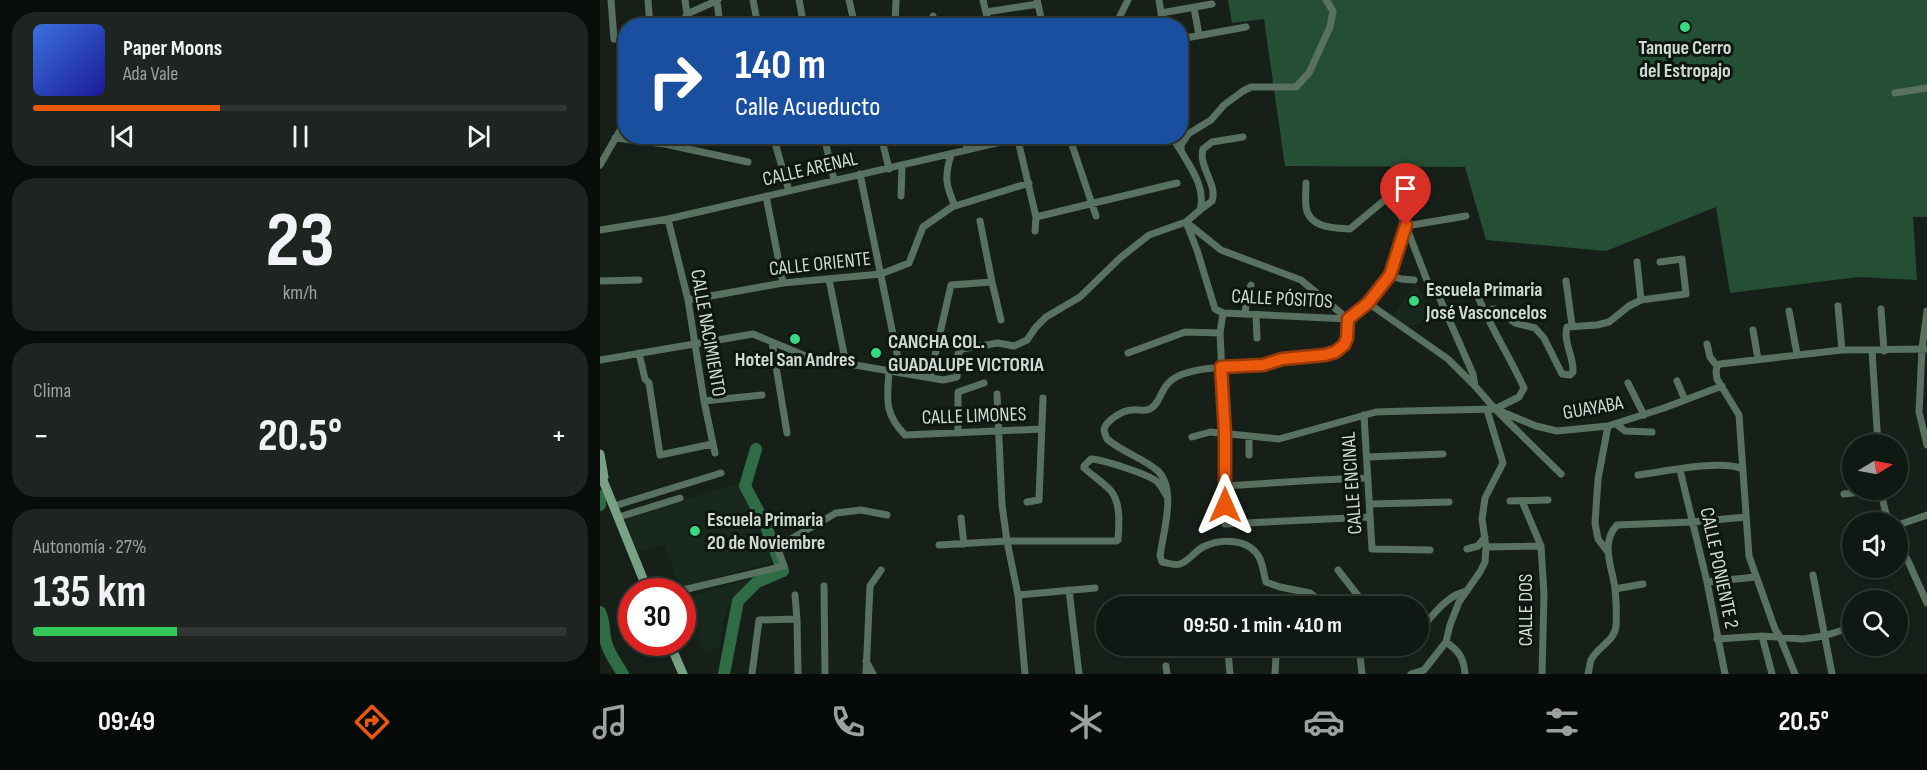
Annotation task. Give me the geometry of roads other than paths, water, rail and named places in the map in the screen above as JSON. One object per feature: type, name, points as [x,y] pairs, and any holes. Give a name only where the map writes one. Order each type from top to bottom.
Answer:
[{"type":"main road","points":[[600,463],[606,488],[643,578]]},
{"type":"main road","points":[[675,656],[683,674]]},
{"type":"street","points":[[611,0],[614,39],[618,39]]},
{"type":"street","points":[[648,0],[649,18]]},
{"type":"street","points":[[685,0],[687,14],[685,18]]},
{"type":"street","points":[[687,14],[717,0],[719,18]]},
{"type":"street","points":[[753,0],[756,18]]},
{"type":"street","points":[[799,0],[802,18]]},
{"type":"street","points":[[849,0],[853,18]]},
{"type":"street","points":[[895,18],[896,0]]},
{"type":"street","points":[[983,0],[987,18]]},
{"type":"street","points":[[1119,18],[1128,0]]},
{"type":"street","points":[[1159,0],[1162,18]]},
{"type":"street","points":[[1188,134],[1211,120],[1224,105],[1251,87],[1296,87],[1309,73],[1330,27],[1333,11],[1326,0]]},
{"type":"street","points":[[986,12],[1037,2],[1041,18]]},
{"type":"street","points":[[1161,13],[1212,4]]},
{"type":"street","points":[[1194,8],[1199,35]]},
{"type":"street","points":[[1188,37],[1246,27]]},
{"type":"street","points":[[1895,93],[1927,88]]},
{"type":"street","points":[[600,165],[618,133]]},
{"type":"street","points":[[600,360],[753,334],[808,357],[943,380],[957,377],[958,354],[962,349],[998,344],[1014,346],[1027,340],[1046,317],[1080,297],[1119,258],[1149,235],[1186,222],[1214,199],[1202,159],[1203,149],[1212,142],[1242,137]]},
{"type":"street","points":[[657,144],[748,162]]},
{"type":"street","points":[[685,148],[686,144]]},
{"type":"street","points":[[775,144],[789,191]]},
{"type":"street","points":[[826,144],[834,180]]},
{"type":"street","points":[[883,144],[889,169]]},
{"type":"street","points":[[966,144],[967,150]]},
{"type":"street","name":"CALLE ARENAL","points":[[600,230],[668,219],[951,155],[990,144]]},
{"type":"street","points":[[1019,144],[1036,217],[1035,231]]},
{"type":"street","points":[[1072,144],[1096,216]]},
{"type":"street","points":[[1176,144],[1200,187],[1202,201],[1200,210]]},
{"type":"street","points":[[1181,151],[1182,144]]},
{"type":"street","points":[[951,155],[946,170],[947,188],[955,206]]},
{"type":"street","points":[[901,196],[902,166]]},
{"type":"street","points":[[860,174],[901,373]]},
{"type":"street","name":"CALLE ORIENTE","points":[[688,300],[783,283],[881,274],[909,263],[923,227],[955,206],[1029,183]]},
{"type":"street","points":[[1036,217],[1177,183]]},
{"type":"street","points":[[1306,183],[1306,210],[1313,220],[1328,228],[1350,228],[1391,197],[1406,225],[1428,283]]},
{"type":"street","points":[[766,196],[783,283]]},
{"type":"street","points":[[1406,225],[1466,216]]},
{"type":"street","name":"CALLE NACIMIENTO","points":[[668,219],[688,300],[715,453]]},
{"type":"street","points":[[980,221],[1001,320]]},
{"type":"street","points":[[1186,222],[1221,250],[1301,280],[1348,319]]},
{"type":"street","name":"CALLE PÓSITOS","points":[[1186,222],[1215,309],[1223,313],[1348,319]]},
{"type":"street","points":[[1315,596],[1311,593],[1266,582],[1260,559],[1250,547],[1234,541],[1218,542],[1202,548],[1181,564],[1173,565],[1162,561],[1160,556],[1168,498],[1167,486],[1159,472],[1107,439],[1104,428],[1119,414],[1152,408],[1171,379],[1185,373],[1221,367],[1263,365],[1282,359],[1335,352],[1344,345],[1347,338],[1348,319],[1368,303],[1390,275],[1406,225]]},
{"type":"street","points":[[1483,310],[1495,309],[1515,323],[1535,328],[1544,338],[1562,374],[1570,375],[1574,364],[1567,342],[1565,330],[1567,327],[1609,322],[1629,306],[1641,300],[1686,294],[1682,260],[1660,262]]},
{"type":"street","points":[[1637,262],[1641,300]]},
{"type":"street","points":[[1390,275],[1413,280]]},
{"type":"street","points":[[829,279],[846,364]]},
{"type":"street","points":[[600,281],[639,280]]},
{"type":"street","points":[[1566,280],[1572,325]]},
{"type":"street","points":[[930,378],[951,285],[992,282]]},
{"type":"street","points":[[1245,314],[1247,295],[1251,285]]},
{"type":"street","points":[[1192,437],[1210,432],[1279,439],[1364,415],[1386,412],[1491,410],[1520,397],[1524,388],[1512,361],[1483,310],[1475,289]]},
{"type":"street","points":[[1440,299],[1473,374],[1475,386]]},
{"type":"street","points":[[1368,303],[1448,359],[1475,386],[1491,410],[1560,474]]},
{"type":"street","points":[[1838,306],[1842,351]]},
{"type":"street","points":[[1881,309],[1884,351]]},
{"type":"street","points":[[1789,311],[1797,354]]},
{"type":"street","points":[[1927,311],[1919,412],[1927,445]]},
{"type":"street","points":[[1223,313],[1220,333],[1225,434],[1225,524],[1370,517]]},
{"type":"street","points":[[1256,315],[1257,338]]},
{"type":"street","points":[[1753,330],[1758,359]]},
{"type":"street","points":[[1128,353],[1185,332],[1220,333]]},
{"type":"street","points":[[772,342],[787,433]]},
{"type":"street","points":[[1707,344],[1710,357],[1717,366],[1717,378],[1739,415],[1749,556],[1775,629],[1795,674]]},
{"type":"street","points":[[1717,366],[1797,354],[1925,349]]},
{"type":"street","points":[[1872,351],[1877,434]]},
{"type":"street","points":[[639,354],[645,379],[649,383],[660,455],[712,444]]},
{"type":"street","name":"CALLE LIMONES","points":[[889,371],[887,399],[893,423],[905,435],[1042,429]]},
{"type":"street","points":[[1677,381],[1685,400]]},
{"type":"street","points":[[958,433],[958,392],[984,383]]},
{"type":"street","points":[[1628,383],[1644,415]]},
{"type":"street","name":"GUAYABA","points":[[1491,410],[1557,431],[1608,426],[1722,386]]},
{"type":"street","points":[[997,394],[1002,506],[1018,595],[1025,674]]},
{"type":"street","points":[[704,401],[762,395]]},
{"type":"street","points":[[1027,502],[1039,500],[1043,398]]},
{"type":"street","points":[[1411,674],[1425,672],[1446,642],[1459,602],[1485,562],[1486,547],[1482,519],[1485,498],[1503,463],[1491,410]]},
{"type":"street","name":"CALLE ENCINAL","points":[[1364,415],[1372,549],[1430,550]]},
{"type":"street","points":[[1616,424],[1625,431],[1652,432]]},
{"type":"street","points":[[1608,426],[1598,478],[1595,523],[1598,539],[1608,551]]},
{"type":"street","points":[[1249,436],[1249,454]]},
{"type":"street","points":[[1366,457],[1443,454]]},
{"type":"street","points":[[939,545],[1007,541],[1113,542],[1117,540],[1119,523],[1115,498],[1111,491],[1084,467],[1088,461],[1094,459],[1155,480],[1161,485],[1168,498]]},
{"type":"street","points":[[1638,475],[1728,465],[1743,469]]},
{"type":"street","name":"CALLE PONIENTE 2","points":[[1680,470],[1707,582],[1725,674]]},
{"type":"street","points":[[614,506],[721,473]]},
{"type":"street","points":[[1226,486],[1368,478]]},
{"type":"street","points":[[619,517],[680,498]]},
{"type":"street","points":[[1510,501],[1548,500]]},
{"type":"street","name":"CALLE DOS","points":[[1522,501],[1541,546],[1544,594],[1542,674]]},
{"type":"street","points":[[1370,504],[1449,502]]},
{"type":"street","points":[[696,587],[784,566],[777,547],[836,513],[861,510],[887,515]]},
{"type":"street","points":[[1908,521],[1927,514]]},
{"type":"street","points":[[1588,674],[1592,659],[1613,636],[1616,628],[1615,589],[1608,551],[1609,539],[1617,525],[1746,517]]},
{"type":"street","points":[[961,518],[964,544]]},
{"type":"street","points":[[1467,549],[1478,546],[1485,537]]},
{"type":"street","points":[[1486,547],[1541,546]]},
{"type":"street","points":[[1908,561],[1927,603]]},
{"type":"street","points":[[866,674],[870,586],[880,570]]},
{"type":"street","points":[[1338,570],[1358,596]]},
{"type":"street","points":[[1813,575],[1832,674]]},
{"type":"street","points":[[1707,582],[1756,577]]},
{"type":"street","points":[[1615,589],[1643,584]]},
{"type":"street","points":[[824,586],[825,674]]},
{"type":"street","points":[[1018,595],[1095,588]]},
{"type":"street","points":[[1069,590],[1079,674]]},
{"type":"street","points":[[1429,619],[1454,595],[1467,591]]},
{"type":"street","points":[[795,595],[798,674]]},
{"type":"street","points":[[752,674],[759,620],[797,619]]},
{"type":"street","points":[[1717,639],[1762,636],[1803,639],[1842,630]]},
{"type":"street","points":[[1762,636],[1772,674]]},
{"type":"street","points":[[1446,642],[1456,649],[1465,663],[1466,674]]},
{"type":"street","points":[[1228,656],[1230,674]]},
{"type":"street","points":[[1275,674],[1276,656]]},
{"type":"street","points":[[1360,656],[1362,674]]},
{"type":"street","points":[[866,661],[873,674]]},
{"type":"waterway","points":[[724,674],[738,601],[757,582],[783,571],[765,524],[745,486],[756,449]]},
{"type":"waterway","points":[[600,496],[600,505]]},
{"type":"waterway","points":[[600,612],[607,646],[623,674]]},
{"type":"place","name":"Tanque Cerro del Estropajo","points":[[1685,27]]},
{"type":"place","name":"Escuela Primaria José Vasconcelos","points":[[1414,301]]},
{"type":"place","name":"Hotel San Andres","points":[[795,339]]},
{"type":"place","name":"CANCHA COL. GUADALUPE VICTORIA","points":[[876,353]]},
{"type":"place","name":"Escuela Primaria 20 de Noviembre","points":[[695,531]]}]
